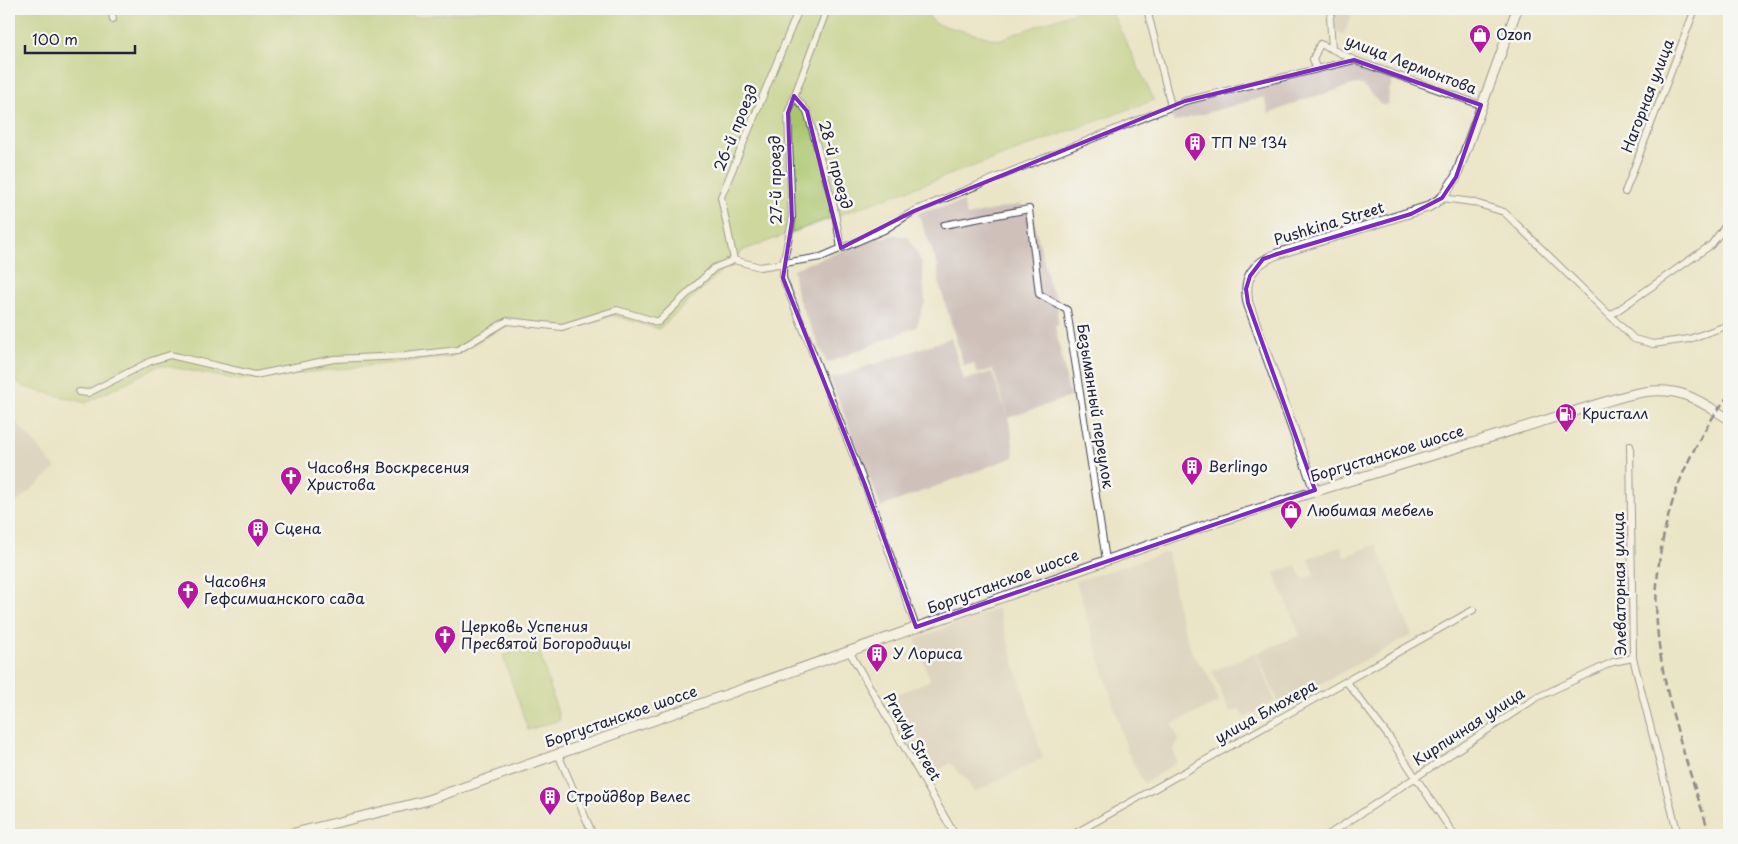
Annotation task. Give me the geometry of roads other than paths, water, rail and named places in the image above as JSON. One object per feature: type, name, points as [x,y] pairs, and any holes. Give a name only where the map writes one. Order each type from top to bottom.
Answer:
[{"type":"street","points":[[111,9],[114,19]]},
{"type":"street","name":"26-й проезд","points":[[734,260],[720,197],[799,9]]},
{"type":"street","points":[[794,96],[827,9]]},
{"type":"street","points":[[1147,9],[1171,106]]},
{"type":"street","name":"улица Лермонтова","points":[[1332,49],[1330,17],[1333,9]]},
{"type":"street","name":"Pushkina Street","points":[[1315,490],[1248,303],[1246,289],[1250,276],[1255,266],[1264,259],[1411,214],[1442,198],[1456,177],[1518,9]]},
{"type":"street","name":"Нагорная улица","points":[[1625,192],[1695,9]]},
{"type":"street","name":"улица Лермонтова","points":[[1316,68],[1314,59],[1320,44],[1354,60],[1481,105]]},
{"type":"street","points":[[79,392],[88,393],[151,361],[170,355],[255,375],[334,359],[405,356],[458,350],[507,321],[562,327],[617,310],[658,322],[714,268],[734,260],[760,267],[821,257],[884,230],[914,212],[1171,106],[1316,68],[1354,60]]},
{"type":"street","name":"28-й проезд","points":[[794,96],[808,111],[834,207],[841,248]]},
{"type":"street","name":"27-й проезд","points":[[782,264],[792,221],[788,113],[794,96]]},
{"type":"street","points":[[1442,198],[1472,202],[1504,212],[1634,339],[1653,344],[1689,339],[1714,332],[1729,325]]},
{"type":"street","name":"Безымянный переулок","points":[[944,225],[1029,209],[1039,294],[1067,310],[1106,560]]},
{"type":"street","points":[[1611,315],[1711,245],[1729,221]]},
{"type":"street","points":[[782,264],[783,278],[865,485],[916,627]]},
{"type":"street","name":"Боргустанское шоссе","points":[[286,835],[425,801],[1106,560],[1315,490],[1585,408],[1644,392],[1673,391],[1685,395],[1729,420]]},
{"type":"street","name":"Элеваторная улица","points":[[1630,446],[1633,658],[1678,835]]},
{"type":"street","name":"улица Блюхера","points":[[1072,835],[1473,610]]},
{"type":"street","name":"Pravdy Street","points":[[848,651],[955,835]]},
{"type":"street","name":"Кирпичная улица","points":[[1328,835],[1536,698],[1613,662],[1633,658]]},
{"type":"street","points":[[1346,681],[1389,737],[1454,835]]},
{"type":"street","points":[[558,754],[593,835]]},
{"type":"railway","points":[[1710,835],[1681,744],[1664,675],[1657,618],[1657,584],[1668,516],[1679,484],[1693,452],[1709,423],[1729,395]]},
{"type":"place","name":"Ozon","points":[[1480,54]]},
{"type":"place","name":"ТП № 134","points":[[1195,162]]},
{"type":"place","name":"Кристалл","points":[[1566,433]]},
{"type":"place","name":"Berlingo","points":[[1192,486]]},
{"type":"place","name":"Часовня Воскресения Христова","points":[[291,496]]},
{"type":"place","name":"Любимая мебель","points":[[1291,530]]},
{"type":"place","name":"Сцена","points":[[258,548]]},
{"type":"place","name":"Часовня Гефсимианского сада","points":[[188,610]]},
{"type":"place","name":"Церковь Успения Пресвятой Богородицы","points":[[445,655]]},
{"type":"place","name":"У Лориса","points":[[877,673]]},
{"type":"place","name":"Стройдвор Велес","points":[[550,816]]}]
